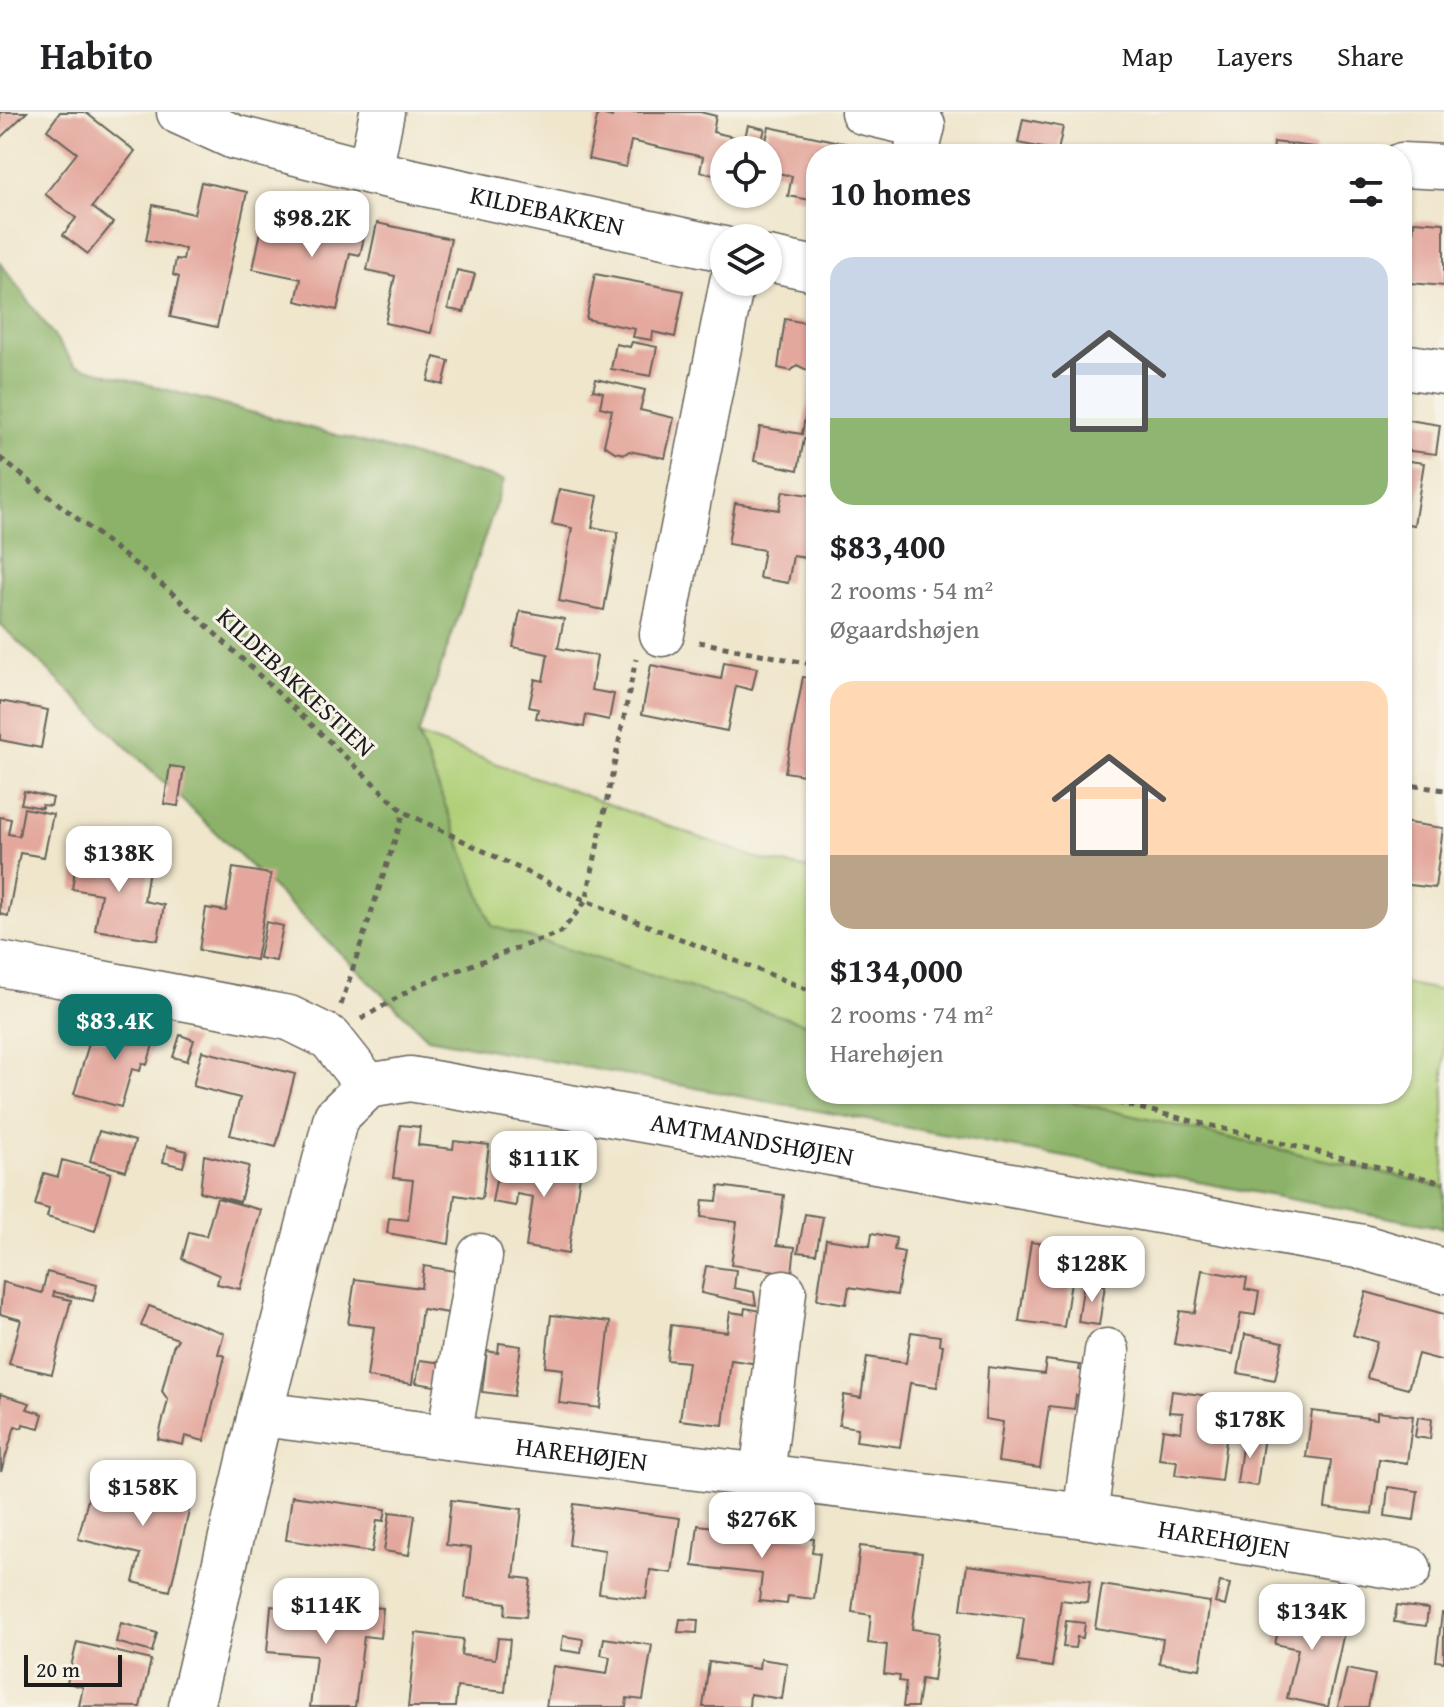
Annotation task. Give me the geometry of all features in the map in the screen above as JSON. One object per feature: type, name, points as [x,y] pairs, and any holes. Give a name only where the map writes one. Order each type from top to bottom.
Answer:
[{"type":"street","name":"KILDEBAKKEN","points":[[179,112],[234,137],[370,172],[710,246]]},
{"type":"street","points":[[370,172],[382,112]]},
{"type":"street","points":[[863,112],[923,126],[918,144]]},
{"type":"street","points":[[1412,165],[1444,167]]},
{"type":"street","points":[[782,262],[806,267]]},
{"type":"street","points":[[662,634],[729,296]]},
{"type":"street","points":[[1412,367],[1444,372]]},
{"type":"street","points":[[0,964],[289,1018],[330,1038],[368,1086],[336,1117],[260,1414],[191,1707]]},
{"type":"street","name":"AMTMANDSHØJEN","points":[[368,1086],[410,1079],[1363,1247],[1444,1271]]},
{"type":"street","points":[[449,1437],[480,1256]]},
{"type":"street","points":[[762,1476],[784,1292]]},
{"type":"street","points":[[1085,1516],[1107,1351]]},
{"type":"street","name":"HAREHØJEN","points":[[260,1414],[1085,1516],[1409,1569]]},
{"type":"path","name":"KILDEBAKKESTIEN","points":[[0,458],[171,592],[404,812],[586,901],[806,989]]},
{"type":"path","points":[[330,1038],[420,984],[561,932],[586,901],[639,644],[662,634],[806,663]]},
{"type":"path","points":[[1412,785],[1444,790]]},
{"type":"path","points":[[330,1038],[404,812]]},
{"type":"path","points":[[1123,1104],[1444,1183]]},
{"type":"green space","points":[[0,262],[75,365],[504,480],[418,735],[492,926],[806,1024],[806,1104],[1082,1104],[1444,1187],[1444,1228],[428,1038],[0,624]]},
{"type":"green space","points":[[418,735],[762,860],[806,868],[806,1024],[492,926]]},
{"type":"green space","points":[[1412,985],[1444,991],[1444,1187],[1082,1104],[1412,1104]]},
{"type":"building","points":[[0,112],[27,112],[0,138]]},
{"type":"building","points":[[60,112],[85,112],[135,151],[92,207],[113,223],[88,254],[63,235],[76,218],[45,194],[77,153],[47,130]]},
{"type":"building","points":[[613,112],[700,112],[716,116],[713,132],[730,136],[710,136],[710,174],[700,172],[703,157],[631,141],[626,167],[588,159],[598,113],[612,117]]},
{"type":"building","points":[[1023,119],[1063,127],[1059,144],[1018,143]]},
{"type":"building","points":[[748,125],[765,129],[763,136],[745,136]]},
{"type":"building","points":[[769,127],[849,144],[806,144],[806,199],[788,196],[792,176],[782,174],[782,136],[767,136]]},
{"type":"building","points":[[201,182],[247,192],[217,327],[170,317],[179,277],[173,275],[176,259],[183,260],[185,249],[146,240],[153,205],[194,214]]},
{"type":"building","points":[[334,216],[367,224],[360,255],[350,253],[337,310],[296,301],[301,279],[253,269],[262,226],[329,240]]},
{"type":"building","points":[[1414,221],[1444,223],[1444,286],[1412,283]]},
{"type":"building","points":[[377,223],[451,239],[431,333],[385,323],[395,276],[367,270]]},
{"type":"building","points":[[457,270],[475,274],[464,312],[448,309]]},
{"type":"building","points":[[595,274],[684,291],[675,337],[653,332],[652,340],[633,337],[635,329],[586,319]]},
{"type":"building","points":[[785,319],[806,323],[806,370],[797,365],[791,371],[778,368]]},
{"type":"building","points":[[632,342],[657,347],[651,376],[611,369],[616,344],[630,347]]},
{"type":"building","points":[[434,357],[449,361],[443,385],[428,381]]},
{"type":"building","points":[[596,379],[645,390],[640,410],[674,418],[665,458],[629,451],[625,454],[615,452],[604,445],[612,410],[600,407],[603,392],[593,390]]},
{"type":"building","points":[[806,412],[806,439],[798,470],[754,461],[760,427],[802,434]]},
{"type":"building","points":[[1412,421],[1440,425],[1436,454],[1412,451]]},
{"type":"building","points":[[1412,461],[1424,463],[1412,525]]},
{"type":"building","points":[[559,489],[598,496],[592,527],[618,532],[604,610],[559,601],[572,528],[552,524]]},
{"type":"building","points":[[783,491],[806,494],[806,558],[793,556],[788,583],[759,578],[764,550],[728,544],[735,503],[779,510]]},
{"type":"building","points":[[520,611],[564,619],[558,648],[597,656],[591,690],[614,694],[609,720],[586,715],[584,727],[536,718],[538,709],[529,707],[535,679],[543,681],[548,654],[513,647]]},
{"type":"building","points":[[724,662],[757,668],[752,690],[736,686],[727,731],[642,714],[651,665],[721,679]]},
{"type":"building","points":[[803,677],[806,677],[806,775],[785,772]]},
{"type":"building","points":[[0,701],[48,710],[41,748],[0,740]]},
{"type":"building","points":[[170,766],[184,768],[178,806],[164,804]]},
{"type":"building","points":[[24,791],[53,798],[51,806],[42,805],[42,808],[21,804]]},
{"type":"building","points":[[24,808],[53,814],[44,857],[20,853],[8,916],[0,914],[0,817],[11,819],[8,834],[19,836]]},
{"type":"building","points":[[1412,823],[1443,828],[1435,888],[1412,885]]},
{"type":"building","points":[[78,850],[150,863],[144,901],[164,905],[158,940],[95,930],[101,894],[72,889]]},
{"type":"building","points":[[233,868],[271,874],[256,960],[199,950],[206,908],[226,911]]},
{"type":"building","points":[[266,922],[283,926],[276,961],[259,958]]},
{"type":"building","points":[[120,1017],[158,1028],[147,1065],[142,1063],[140,1071],[132,1069],[121,1107],[74,1094],[91,1037],[112,1043]]},
{"type":"building","points":[[180,1035],[194,1040],[187,1061],[173,1057]]},
{"type":"building","points":[[202,1051],[295,1074],[276,1147],[230,1135],[240,1098],[193,1086]]},
{"type":"building","points":[[400,1125],[420,1127],[418,1145],[453,1149],[454,1141],[489,1145],[482,1199],[455,1195],[449,1244],[387,1233],[389,1218],[408,1220],[413,1180],[393,1178]]},
{"type":"building","points":[[99,1131],[135,1141],[126,1171],[90,1161]]},
{"type":"building","points":[[167,1146],[187,1151],[183,1167],[163,1162]]},
{"type":"building","points":[[204,1155],[249,1166],[240,1202],[200,1192]]},
{"type":"building","points":[[539,1155],[582,1162],[568,1254],[526,1247],[533,1197],[517,1194],[516,1206],[492,1202],[499,1164],[537,1170]]},
{"type":"building","points":[[62,1160],[111,1173],[95,1231],[47,1217],[49,1209],[35,1205],[44,1173],[58,1177]]},
{"type":"building","points":[[719,1186],[784,1195],[777,1245],[795,1247],[792,1273],[731,1265],[737,1222],[701,1217],[703,1200],[717,1201]]},
{"type":"building","points":[[217,1198],[261,1210],[240,1289],[217,1284],[219,1275],[182,1259],[189,1232],[206,1236]]},
{"type":"building","points":[[805,1214],[823,1217],[816,1254],[798,1252]]},
{"type":"building","points":[[872,1233],[896,1238],[894,1250],[904,1252],[897,1295],[849,1287],[846,1304],[817,1299],[826,1239],[870,1246]]},
{"type":"building","points":[[1031,1242],[1076,1249],[1064,1327],[1019,1321]]},
{"type":"building","points":[[424,1266],[455,1271],[449,1313],[422,1309],[412,1384],[367,1377],[374,1327],[348,1324],[355,1279],[421,1288]]},
{"type":"building","points":[[706,1266],[736,1270],[734,1288],[754,1292],[756,1305],[701,1293]]},
{"type":"building","points":[[1202,1270],[1247,1278],[1245,1289],[1259,1292],[1255,1315],[1241,1313],[1233,1354],[1174,1344],[1180,1311],[1195,1313]]},
{"type":"building","points":[[47,1272],[97,1285],[93,1301],[54,1292],[53,1296],[71,1300],[52,1374],[9,1364],[21,1320],[0,1314],[3,1282],[42,1293]]},
{"type":"building","points":[[1084,1282],[1105,1285],[1099,1325],[1078,1322]]},
{"type":"building","points":[[1366,1292],[1444,1314],[1444,1361],[1418,1354],[1408,1389],[1367,1378],[1377,1342],[1353,1335]]},
{"type":"building","points":[[149,1306],[224,1333],[218,1354],[225,1356],[204,1441],[185,1436],[183,1445],[158,1439],[168,1400],[162,1391],[173,1347],[178,1339],[141,1326]]},
{"type":"building","points":[[745,1308],[762,1311],[759,1364],[731,1360],[723,1425],[680,1420],[688,1362],[667,1360],[671,1325],[727,1332],[730,1312],[744,1314]]},
{"type":"building","points":[[551,1315],[610,1322],[600,1408],[559,1403],[563,1369],[545,1367]]},
{"type":"building","points":[[911,1332],[940,1336],[939,1345],[943,1345],[937,1387],[910,1383],[900,1447],[856,1441],[858,1428],[839,1425],[844,1395],[861,1398],[867,1357],[906,1363]]},
{"type":"building","points":[[1245,1334],[1283,1342],[1275,1380],[1238,1373]]},
{"type":"building","points":[[499,1343],[521,1346],[514,1396],[482,1392],[487,1351],[498,1353]]},
{"type":"building","points":[[420,1360],[451,1364],[447,1388],[416,1383]]},
{"type":"building","points":[[1046,1360],[1080,1365],[1079,1370],[1090,1372],[1086,1396],[1076,1395],[1074,1409],[1049,1406],[1040,1468],[998,1462],[1003,1422],[985,1419],[988,1367],[1044,1374]]},
{"type":"building","points":[[1172,1391],[1231,1399],[1221,1481],[1175,1475],[1177,1461],[1159,1459],[1163,1429],[1181,1432],[1183,1413],[1169,1412]]},
{"type":"building","points":[[0,1394],[30,1403],[27,1409],[43,1414],[39,1428],[23,1424],[22,1428],[15,1426],[1,1472]]},
{"type":"building","points":[[1312,1411],[1377,1419],[1377,1412],[1413,1416],[1407,1463],[1379,1459],[1372,1514],[1325,1508],[1331,1460],[1306,1457]]},
{"type":"building","points":[[1418,1417],[1432,1419],[1430,1439],[1415,1437]]},
{"type":"building","points":[[1244,1433],[1264,1436],[1257,1486],[1237,1483]]},
{"type":"building","points":[[152,1475],[195,1486],[170,1591],[133,1582],[140,1554],[78,1539],[90,1491],[145,1504]]},
{"type":"building","points":[[1388,1487],[1418,1491],[1414,1520],[1385,1516]]},
{"type":"building","points":[[292,1496],[386,1509],[384,1521],[377,1520],[372,1552],[286,1540]]},
{"type":"building","points":[[451,1500],[522,1509],[514,1577],[531,1579],[526,1617],[505,1615],[506,1603],[465,1598],[471,1548],[446,1545]]},
{"type":"building","points":[[574,1504],[680,1518],[672,1573],[650,1570],[646,1599],[599,1593],[605,1550],[569,1545]]},
{"type":"building","points":[[390,1512],[415,1515],[409,1555],[384,1551]]},
{"type":"building","points":[[698,1525],[814,1539],[812,1552],[820,1553],[814,1599],[788,1596],[787,1604],[759,1601],[762,1574],[693,1566]]},
{"type":"building","points":[[860,1546],[922,1553],[912,1629],[939,1633],[933,1681],[921,1679],[917,1707],[903,1707],[906,1682],[899,1681],[900,1676],[884,1674],[887,1645],[868,1643],[871,1615],[852,1612]]},
{"type":"building","points":[[967,1565],[1090,1581],[1087,1603],[1061,1600],[1052,1667],[1018,1662],[1024,1618],[961,1609]]},
{"type":"building","points":[[1220,1582],[1230,1584],[1225,1606],[1215,1603]]},
{"type":"building","points":[[1102,1585],[1210,1602],[1200,1669],[1159,1663],[1163,1639],[1095,1628]]},
{"type":"building","points":[[291,1601],[328,1605],[328,1613],[356,1615],[357,1606],[383,1608],[380,1638],[364,1636],[355,1707],[310,1707],[316,1656],[267,1652],[271,1606],[290,1608]]},
{"type":"building","points":[[1284,1604],[1347,1618],[1328,1707],[1287,1698],[1298,1649],[1275,1644]]},
{"type":"building","points":[[1397,1605],[1428,1609],[1426,1626],[1394,1622]]},
{"type":"building","points":[[1444,1613],[1444,1662],[1436,1661]]},
{"type":"building","points":[[680,1619],[698,1620],[697,1633],[678,1632]]},
{"type":"building","points":[[1066,1621],[1085,1623],[1083,1638],[1077,1637],[1075,1648],[1063,1647]]},
{"type":"building","points":[[121,1623],[157,1633],[152,1652],[116,1642]]},
{"type":"building","points":[[416,1633],[463,1639],[461,1655],[495,1659],[498,1638],[510,1639],[505,1692],[457,1687],[455,1707],[408,1707]]},
{"type":"building","points":[[563,1636],[583,1639],[581,1653],[561,1650]]},
{"type":"building","points":[[604,1638],[652,1645],[643,1700],[627,1698],[626,1707],[546,1707],[553,1666],[607,1674],[610,1657],[601,1655]]},
{"type":"building","points":[[77,1642],[151,1660],[140,1707],[79,1706],[83,1687],[67,1683]]},
{"type":"building","points":[[760,1659],[787,1663],[782,1699],[750,1694],[749,1707],[703,1707],[709,1662],[759,1669]]},
{"type":"building","points":[[1347,1669],[1375,1675],[1368,1707],[1338,1707]]}]
